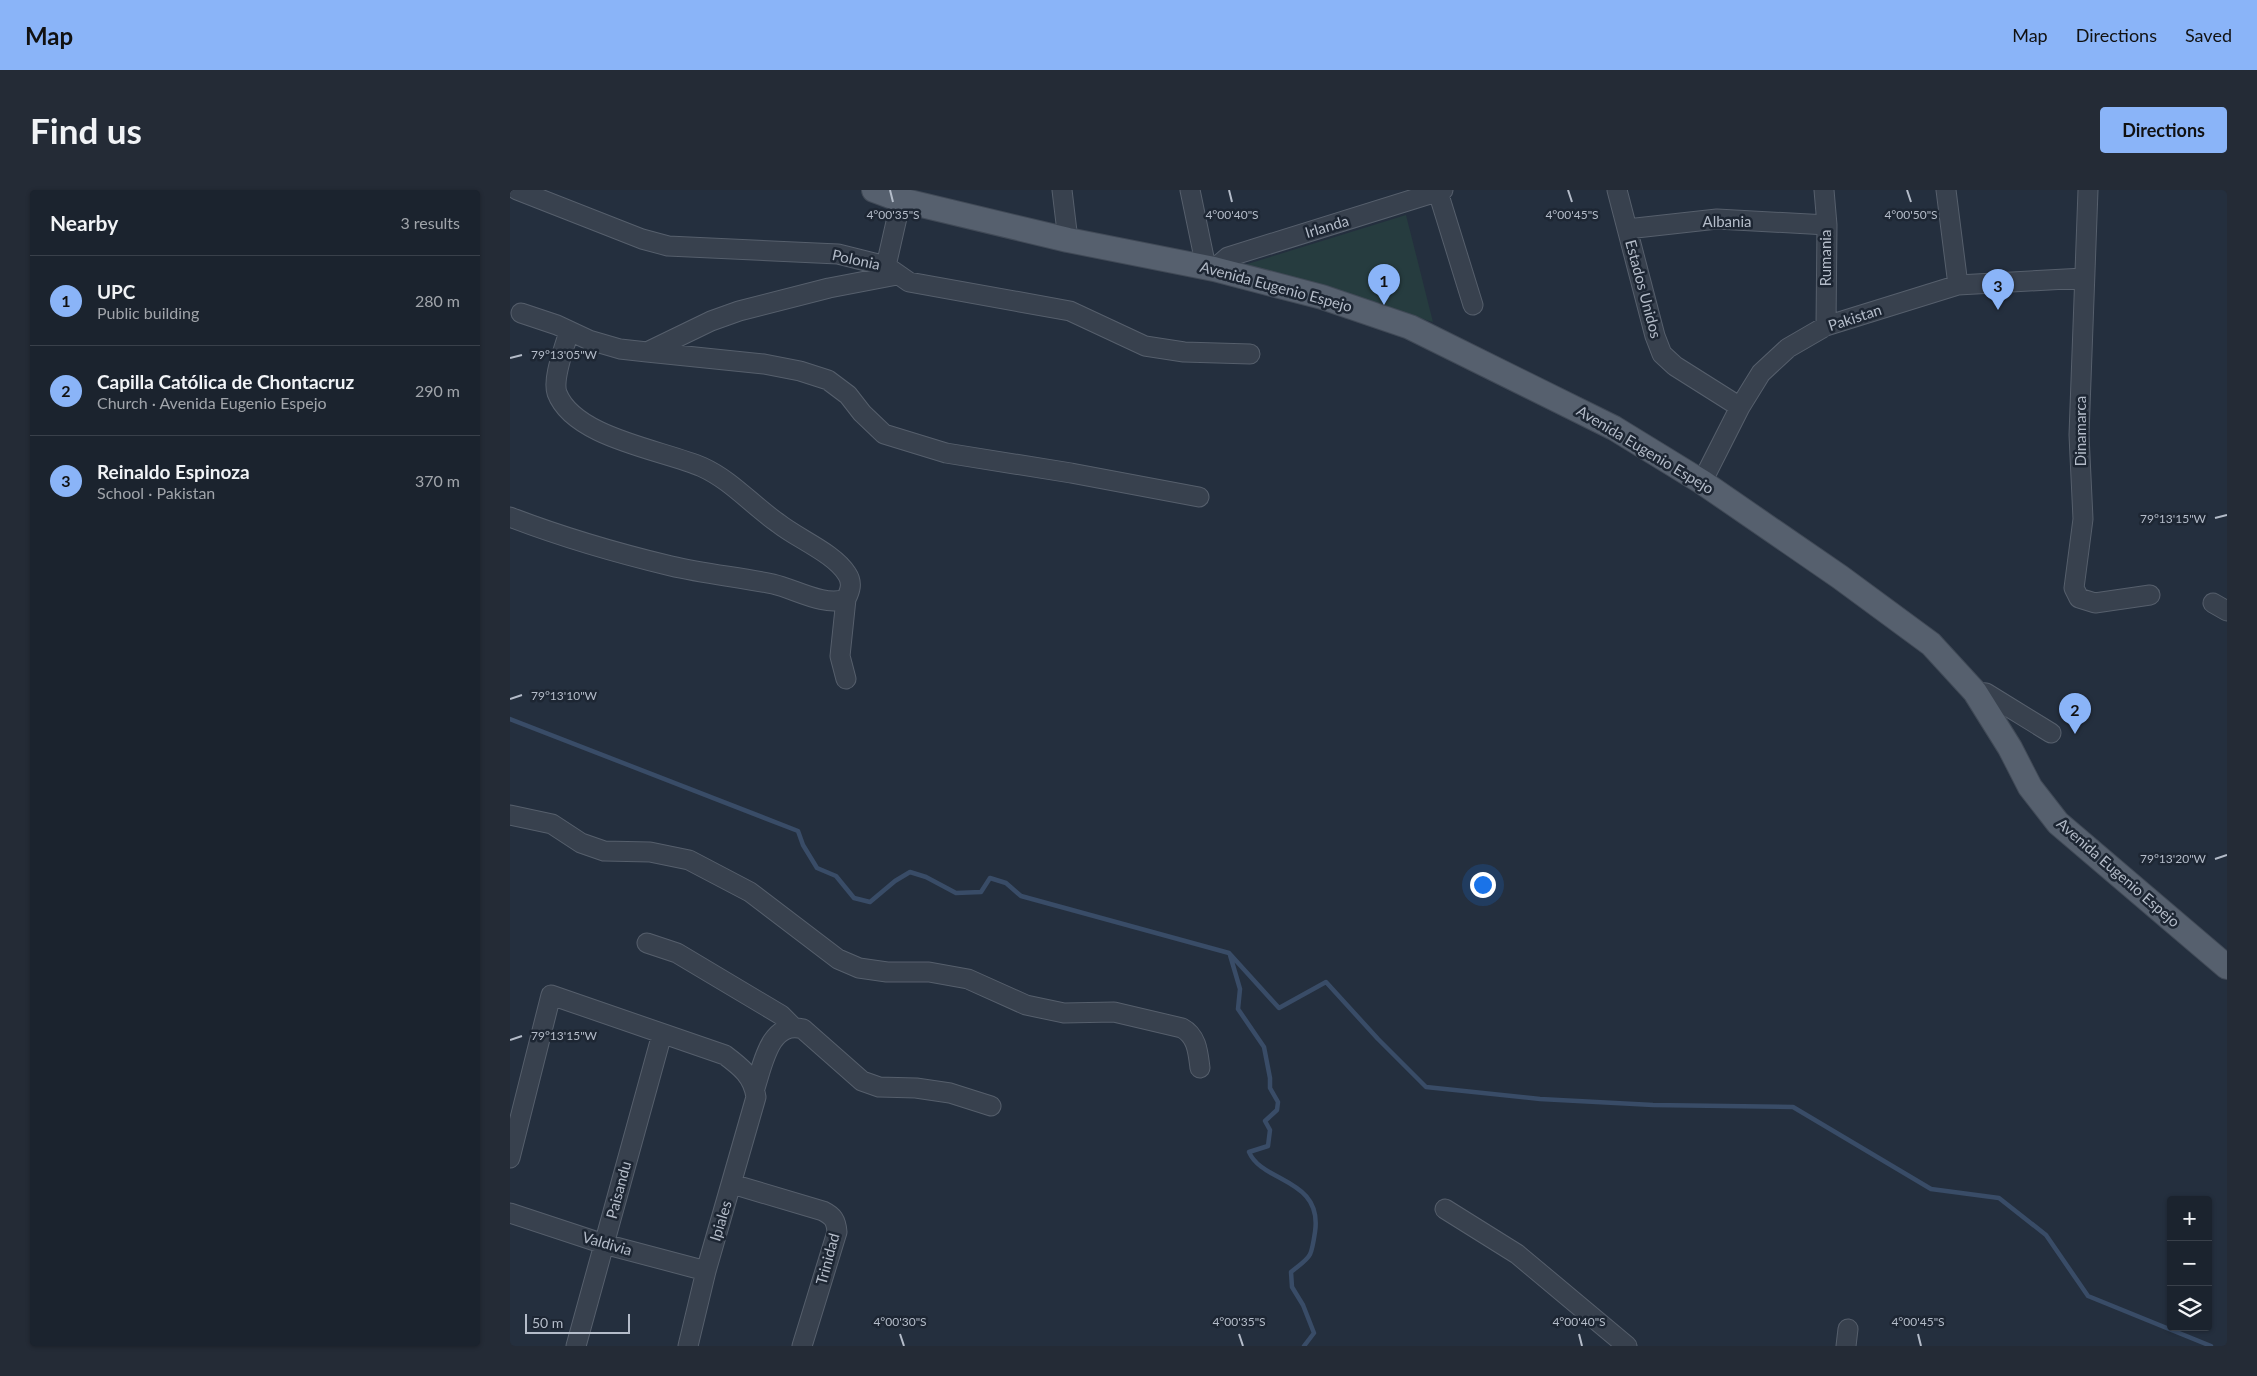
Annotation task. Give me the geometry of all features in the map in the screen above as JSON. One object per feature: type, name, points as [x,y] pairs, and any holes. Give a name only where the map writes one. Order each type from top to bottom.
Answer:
[{"type":"main road","name":"Avenida Eugenio Espejo","points":[[874,190],[901,200],[1068,240],[1210,268],[1322,297],[1410,327],[1614,428],[1702,482],[1914,630],[1949,662],[1975,692],[2010,748],[2030,787],[2058,823],[2223,959]]},
{"type":"street","name":"Polonia","points":[[516,190],[642,239],[668,246],[838,254],[892,271],[909,282],[1070,311],[1146,346],[1184,352],[1250,354]]},
{"type":"street","points":[[1062,190],[1068,240]]},
{"type":"street","points":[[1190,190],[1210,268]]},
{"type":"street","name":"Estados Unidos","points":[[1617,190],[1655,336],[1662,354],[1675,366],[1740,407]]},
{"type":"street","name":"Rumania","points":[[1824,190],[1826,326]]},
{"type":"street","points":[[1946,190],[1958,285]]},
{"type":"street","name":"Dinamarca","points":[[2088,190],[2079,435],[2083,519],[2074,588],[2079,598],[2095,603],[2150,595]]},
{"type":"street","points":[[1440,191],[1473,305]]},
{"type":"street","name":"Irlanda","points":[[1210,268],[1228,256],[1410,196],[1440,191]]},
{"type":"street","points":[[647,352],[711,321],[739,311],[892,271],[901,200]]},
{"type":"street","name":"Albania","points":[[1627,229],[1717,219],[1826,225]]},
{"type":"street","name":"Pakistan","points":[[1702,482],[1740,407],[1761,373],[1788,348],[1826,326],[1958,285],[2084,278]]},
{"type":"street","points":[[521,313],[589,340],[620,349],[764,364],[800,371],[828,380],[848,395],[862,413],[884,434],[946,454],[1071,474],[1199,498]]},
{"type":"street","points":[[569,331],[556,381],[557,393],[564,405],[580,421],[632,444],[681,458],[704,468],[735,487],[778,523],[840,565],[849,577],[851,588],[846,599],[840,656],[846,679]]},
{"type":"street","points":[[510,517],[553,533],[672,566],[773,584],[822,599],[838,602],[846,599]]},
{"type":"street","points":[[1975,692],[1986,693],[2051,733]]},
{"type":"street","points":[[510,815],[552,824],[581,843],[604,851],[650,852],[689,860],[750,892],[838,959],[859,968],[887,972],[929,972],[968,979],[1026,1005],[1064,1012],[1114,1012],[1182,1028],[1190,1032],[1196,1044],[1200,1068]]},
{"type":"street","points":[[647,943],[677,954],[781,1015],[792,1026],[803,1029],[862,1081],[879,1087],[916,1088],[950,1093],[991,1106]]},
{"type":"street","points":[[510,1158],[551,995],[724,1055],[746,1072],[755,1093]]},
{"type":"street","name":"Ipiales","points":[[688,1346],[706,1271],[732,1184],[755,1093],[772,1042],[780,1031],[792,1026]]},
{"type":"street","name":"Paisandu","points":[[576,1346],[662,1034]]},
{"type":"street","name":"Trinidad","points":[[732,1184],[823,1211],[833,1216],[837,1224],[837,1232],[802,1346]]},
{"type":"street","points":[[1445,1209],[1517,1254],[1627,1346]]},
{"type":"street","name":"Valdivia","points":[[510,1213],[604,1244],[706,1271]]},
{"type":"green space","points":[[1406,215],[1433,322],[1241,266]]},
{"type":"waterway","points":[[510,719],[798,831],[803,845],[817,868],[836,876],[854,898],[870,902],[895,881],[910,872],[926,877],[956,893],[981,892],[990,878],[1006,883],[1021,896],[1229,953],[1279,1008],[1326,982],[1378,1039],[1426,1087],[1540,1099],[1653,1105],[1793,1107],[1931,1189],[1999,1198],[2046,1235],[2088,1296],[2211,1346]]},
{"type":"waterway","points":[[1230,955],[1240,989],[1238,1009],[1264,1047],[1270,1088],[1278,1102],[1277,1110],[1265,1121],[1270,1130],[1268,1146],[1249,1152],[1256,1162],[1266,1170],[1301,1191],[1310,1201],[1315,1214],[1315,1232],[1311,1252],[1291,1272],[1292,1287],[1303,1305],[1314,1333],[1304,1346]]},
{"type":"place","name":"UPC","points":[[1384,305]]},
{"type":"place","name":"Reinaldo Espinoza","points":[[1998,310]]},
{"type":"place","name":"Capilla Católica de Chontacruz","points":[[2075,734]]}]
